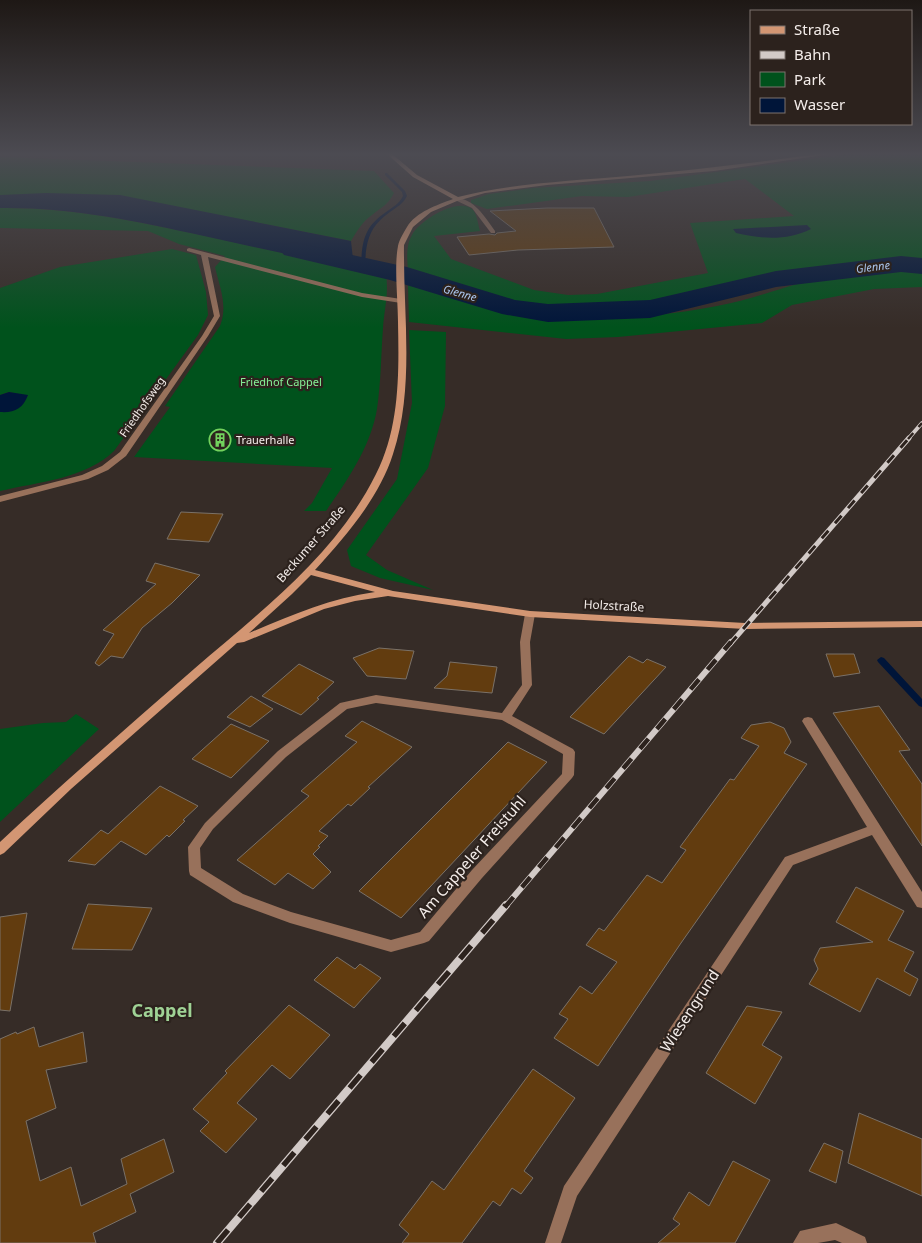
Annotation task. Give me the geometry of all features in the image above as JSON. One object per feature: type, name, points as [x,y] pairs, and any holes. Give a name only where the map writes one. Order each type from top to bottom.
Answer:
[{"type":"main road","name":"Beckumer Straße","points":[[0,850],[74,780],[232,643],[308,571],[356,513],[379,477],[389,453],[400,394],[401,256],[403,236],[408,228],[429,212]]},
{"type":"main road","name":"Holzstraße","points":[[308,571],[392,594],[530,614],[745,626],[922,624]]},
{"type":"main road","points":[[232,643],[321,607],[355,598],[392,594]]},
{"type":"street","points":[[478,212],[492,232]]},
{"type":"street","points":[[190,250],[362,295],[401,301]]},
{"type":"street","name":"Friedhofsweg","points":[[0,498],[85,477],[105,468],[123,454],[217,316],[204,254]]},
{"type":"street","points":[[505,717],[527,685],[525,642],[530,614]]},
{"type":"street","name":"Am Cappeler Freistuhl","points":[[376,699],[505,717],[569,752],[568,775],[477,874],[424,937],[391,946],[290,917],[238,898],[195,871],[194,847],[210,826],[282,754],[344,706],[376,699]]},
{"type":"street","points":[[808,722],[922,903]]},
{"type":"street","name":"Wiesengrund","points":[[552,1243],[570,1192],[789,861],[875,829]]},
{"type":"street","points":[[801,1243],[806,1237],[836,1231],[860,1243]]},
{"type":"green space","name":"Friedhof Cappel","points":[[0,212],[71,212],[106,216],[185,231],[386,275],[387,295],[377,409],[374,423],[357,463],[326,511],[304,511],[312,503],[332,468],[134,457],[170,407],[165,406],[220,326],[223,304],[215,267],[225,256],[179,244],[148,231],[0,228]]},
{"type":"green space","points":[[202,212],[376,212],[368,218],[351,241]]},
{"type":"green space","points":[[439,212],[474,212],[480,231],[434,236],[451,259],[534,290],[568,295],[597,294],[708,273],[690,223],[794,216],[789,212],[922,212],[922,262],[863,263],[823,267],[783,273],[629,305],[574,309],[529,306],[511,302],[408,270],[408,248],[412,235],[422,223]]},
{"type":"green space","points":[[172,249],[196,255],[206,292],[208,315],[198,335],[114,451],[89,468],[75,474],[0,491],[0,412],[4,412],[28,396],[9,392],[0,395],[0,288],[60,267]]},
{"type":"green space","points":[[895,269],[922,271],[922,287],[874,289],[792,305],[762,323],[618,337],[566,339],[409,322],[408,285],[497,310],[562,318],[614,318],[640,317],[692,310],[731,303],[839,274]]},
{"type":"green space","points":[[409,330],[446,332],[445,406],[428,468],[366,555],[387,570],[433,590],[380,578],[351,566],[347,550],[397,479],[412,403]]},
{"type":"green space","points":[[76,714],[99,729],[0,822],[0,729],[66,722]]},
{"type":"water","points":[[77,212],[205,212],[351,241],[354,268],[179,230]]},
{"type":"water","points":[[807,225],[811,229],[793,236],[774,238],[745,235],[736,233],[733,229]]},
{"type":"water","points":[[9,392],[28,395],[21,407],[10,412],[0,412],[0,395]]},
{"type":"building","points":[[491,212],[596,212],[614,247],[518,250],[469,255],[457,237],[495,235],[497,233],[516,231]]},
{"type":"building","points":[[181,512],[223,514],[209,542],[167,539]]},
{"type":"building","points":[[155,563],[200,575],[172,603],[142,628],[123,658],[111,656],[99,666],[95,663],[114,634],[103,630],[156,584],[146,581]]},
{"type":"building","points":[[379,648],[414,651],[406,679],[367,676],[353,658]]},
{"type":"building","points":[[826,654],[854,654],[860,673],[834,677]]},
{"type":"building","points":[[629,656],[643,663],[647,659],[666,667],[604,734],[570,717]]},
{"type":"building","points":[[450,662],[497,667],[492,693],[434,688],[447,676]]},
{"type":"building","points":[[299,664],[334,682],[301,715],[262,696]]},
{"type":"building","points":[[251,696],[273,709],[250,727],[227,717]]},
{"type":"building","points":[[879,706],[910,750],[899,751],[922,784],[922,846],[833,713]]},
{"type":"building","points":[[362,721],[412,747],[368,787],[370,788],[351,806],[348,804],[319,831],[328,836],[313,854],[331,872],[313,889],[288,873],[275,885],[237,860],[309,796],[301,791],[357,742],[345,736]]},
{"type":"building","points":[[770,722],[784,728],[791,742],[784,753],[807,764],[681,943],[598,1066],[554,1038],[568,1019],[559,1014],[580,986],[592,994],[617,962],[586,945],[599,928],[604,931],[647,875],[662,883],[686,850],[680,847],[730,779],[734,780],[759,746],[741,738],[751,725]]},
{"type":"building","points":[[231,724],[269,741],[231,778],[192,759]]},
{"type":"building","points":[[508,742],[547,762],[401,918],[359,891]]},
{"type":"building","points":[[160,786],[198,806],[169,837],[167,835],[146,855],[121,841],[95,865],[68,861],[101,830],[108,834]]},
{"type":"building","points":[[856,887],[904,911],[888,940],[914,952],[904,971],[918,979],[910,996],[877,978],[860,1012],[809,984],[818,969],[814,960],[820,948],[873,942],[836,922]]},
{"type":"building","points":[[88,904],[152,908],[132,950],[72,949]]},
{"type":"building","points":[[27,913],[10,1011],[0,1010],[0,917]]},
{"type":"building","points":[[337,957],[355,969],[360,964],[381,978],[354,1008],[314,980]]},
{"type":"building","points":[[289,1005],[330,1035],[290,1079],[272,1065],[237,1103],[257,1119],[226,1153],[200,1131],[209,1122],[193,1109],[227,1073],[225,1071]]},
{"type":"building","points":[[747,1006],[782,1012],[762,1045],[782,1057],[755,1104],[706,1073]]},
{"type":"building","points":[[34,1027],[39,1047],[83,1032],[87,1062],[46,1070],[56,1108],[26,1121],[40,1181],[71,1167],[81,1206],[127,1184],[121,1159],[164,1139],[174,1172],[130,1194],[136,1212],[93,1233],[96,1243],[0,1243],[0,1039]]},
{"type":"building","points":[[533,1069],[575,1098],[524,1171],[533,1178],[521,1194],[512,1188],[500,1206],[493,1201],[462,1243],[402,1243],[409,1234],[399,1225],[432,1181],[444,1190]]},
{"type":"building","points":[[859,1113],[922,1139],[922,1196],[848,1163]]},
{"type":"building","points":[[824,1143],[843,1151],[836,1183],[809,1171]]},
{"type":"building","points":[[733,1161],[770,1180],[735,1243],[658,1243],[680,1224],[673,1219],[689,1192],[709,1206]]},
{"type":"waterway","points":[[363,266],[367,235],[375,223],[388,212]]},
{"type":"waterway","name":"Glenne","points":[[293,250],[397,273],[512,308],[548,313],[650,309],[776,279],[901,264],[922,266]]},
{"type":"waterway","points":[[881,660],[922,704]]},
{"type":"railway","points":[[908,439],[922,423]]},
{"type":"railway","points":[[730,644],[909,438]]},
{"type":"railway","points":[[505,907],[731,642]]},
{"type":"railway","points":[[217,1243],[506,905]]},
{"type":"place","name":"Trauerhalle","points":[[220,440]]},
{"type":"district","name":"Cappel","points":[[162,1011]]}]
